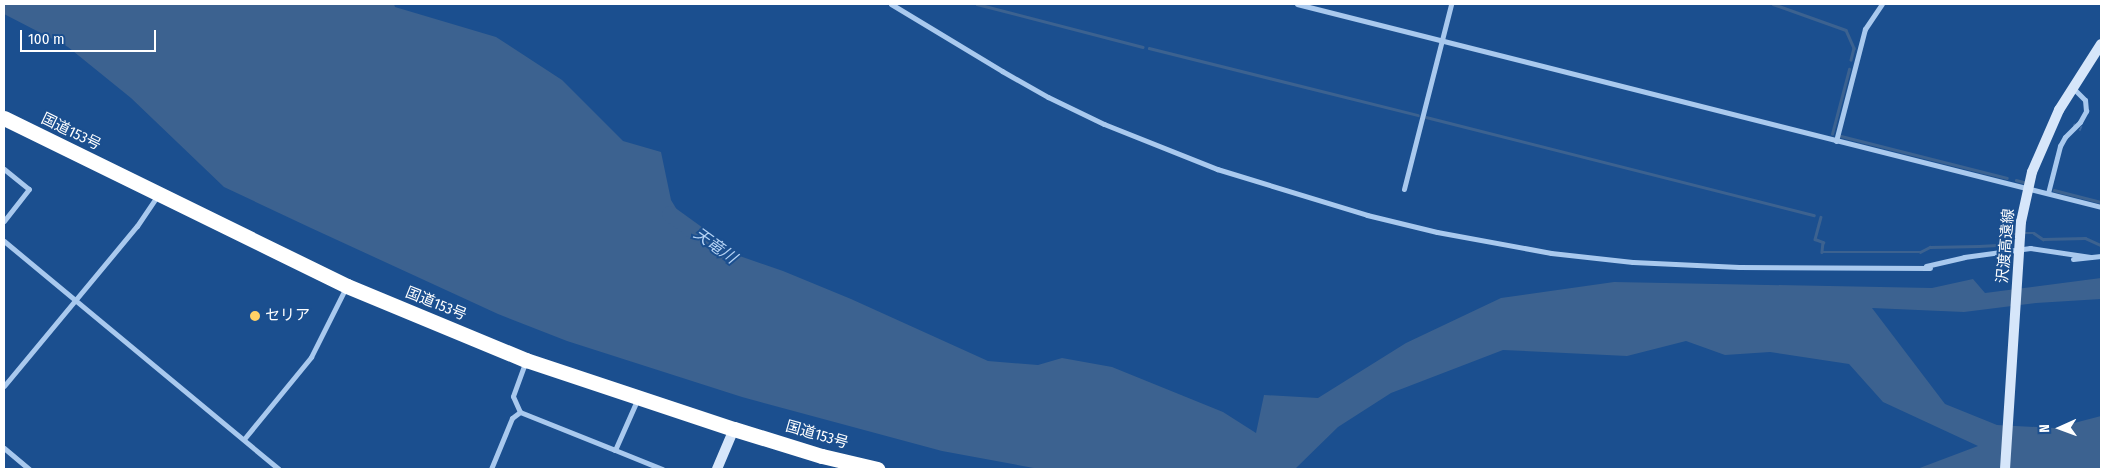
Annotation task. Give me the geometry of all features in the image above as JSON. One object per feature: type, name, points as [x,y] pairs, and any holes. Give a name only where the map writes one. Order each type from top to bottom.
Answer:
[{"type":"highway","name":"国道153号","points":[[4,118],[347,286],[526,360],[734,429],[822,456],[876,469]]},
{"type":"main road","name":"沢渡高遠線","points":[[2005,469],[2022,222],[2032,172],[2060,110],[2101,44]]},
{"type":"main road","points":[[718,469],[734,429]]},
{"type":"street","points":[[891,4],[1048,97],[1104,124],[1217,169],[1376,217],[1437,232],[1551,253],[1633,262],[1739,267],[1930,268]]},
{"type":"street","points":[[1297,4],[1836,141],[2101,206]]},
{"type":"street","points":[[1404,189],[1451,4]]},
{"type":"street","points":[[1836,141],[1865,29],[1882,4]]},
{"type":"street","points":[[2048,193],[2060,146],[2065,137],[2080,122],[2086,111],[2085,100],[2072,88]]},
{"type":"street","points":[[4,169],[29,189],[4,221]]},
{"type":"street","points":[[4,386],[138,226],[158,195]]},
{"type":"street","points":[[4,241],[279,469]]},
{"type":"street","points":[[1921,268],[1964,256],[2030,248],[2090,258]]},
{"type":"street","points":[[2073,259],[2101,256]]},
{"type":"street","points":[[244,439],[311,357],[347,286]]},
{"type":"street","points":[[526,360],[513,396],[520,412],[662,469]]},
{"type":"street","points":[[615,450],[638,398]]},
{"type":"street","points":[[491,469],[512,418],[520,412]]},
{"type":"street","points":[[4,448],[29,469]]},
{"type":"water","points":[[4,4],[394,4],[395,7],[496,37],[562,80],[623,141],[661,152],[671,200],[688,228],[731,253],[783,271],[851,299],[988,361],[1038,365],[1062,358],[1112,367],[1223,412],[1256,433],[1264,395],[1318,398],[1406,343],[1501,298],[1614,282],[1932,288],[1973,279],[1985,293],[2101,278],[2101,299],[2036,303],[1964,312],[1872,308],[1945,404],[1997,425],[2055,428],[2101,416],[2101,469],[1917,469],[1978,446],[1883,402],[1849,364],[1770,352],[1725,355],[1686,341],[1627,356],[1503,350],[1391,393],[1338,427],[1295,469],[1039,469],[942,451],[742,397],[567,341],[498,314],[224,187],[131,98],[68,47],[4,14]]},
{"type":"waterway","points":[[977,4],[1143,47]]},
{"type":"waterway","points":[[1773,4],[1846,30],[1854,48],[1851,60]]},
{"type":"waterway","points":[[1149,48],[1418,115]]},
{"type":"waterway","points":[[1832,134],[1849,69]]},
{"type":"waterway","points":[[1426,117],[1814,215]]},
{"type":"waterway","points":[[1841,136],[2007,178]]},
{"type":"waterway","points":[[2016,180],[2027,183]]},
{"type":"waterway","points":[[2054,190],[2101,202]]},
{"type":"waterway","name":"天竜川","points":[[670,214],[713,245]]},
{"type":"waterway","points":[[1821,217],[1815,239],[1823,242],[1822,252],[1920,252],[1930,247],[1997,245],[2003,234],[2018,234]]},
{"type":"waterway","points":[[2023,233],[2034,233],[2043,239],[2085,238],[2101,245]]},
{"type":"tunnel","points":[[2073,125],[2081,128]]},
{"type":"place","name":"セリア","points":[[255,316]]}]
